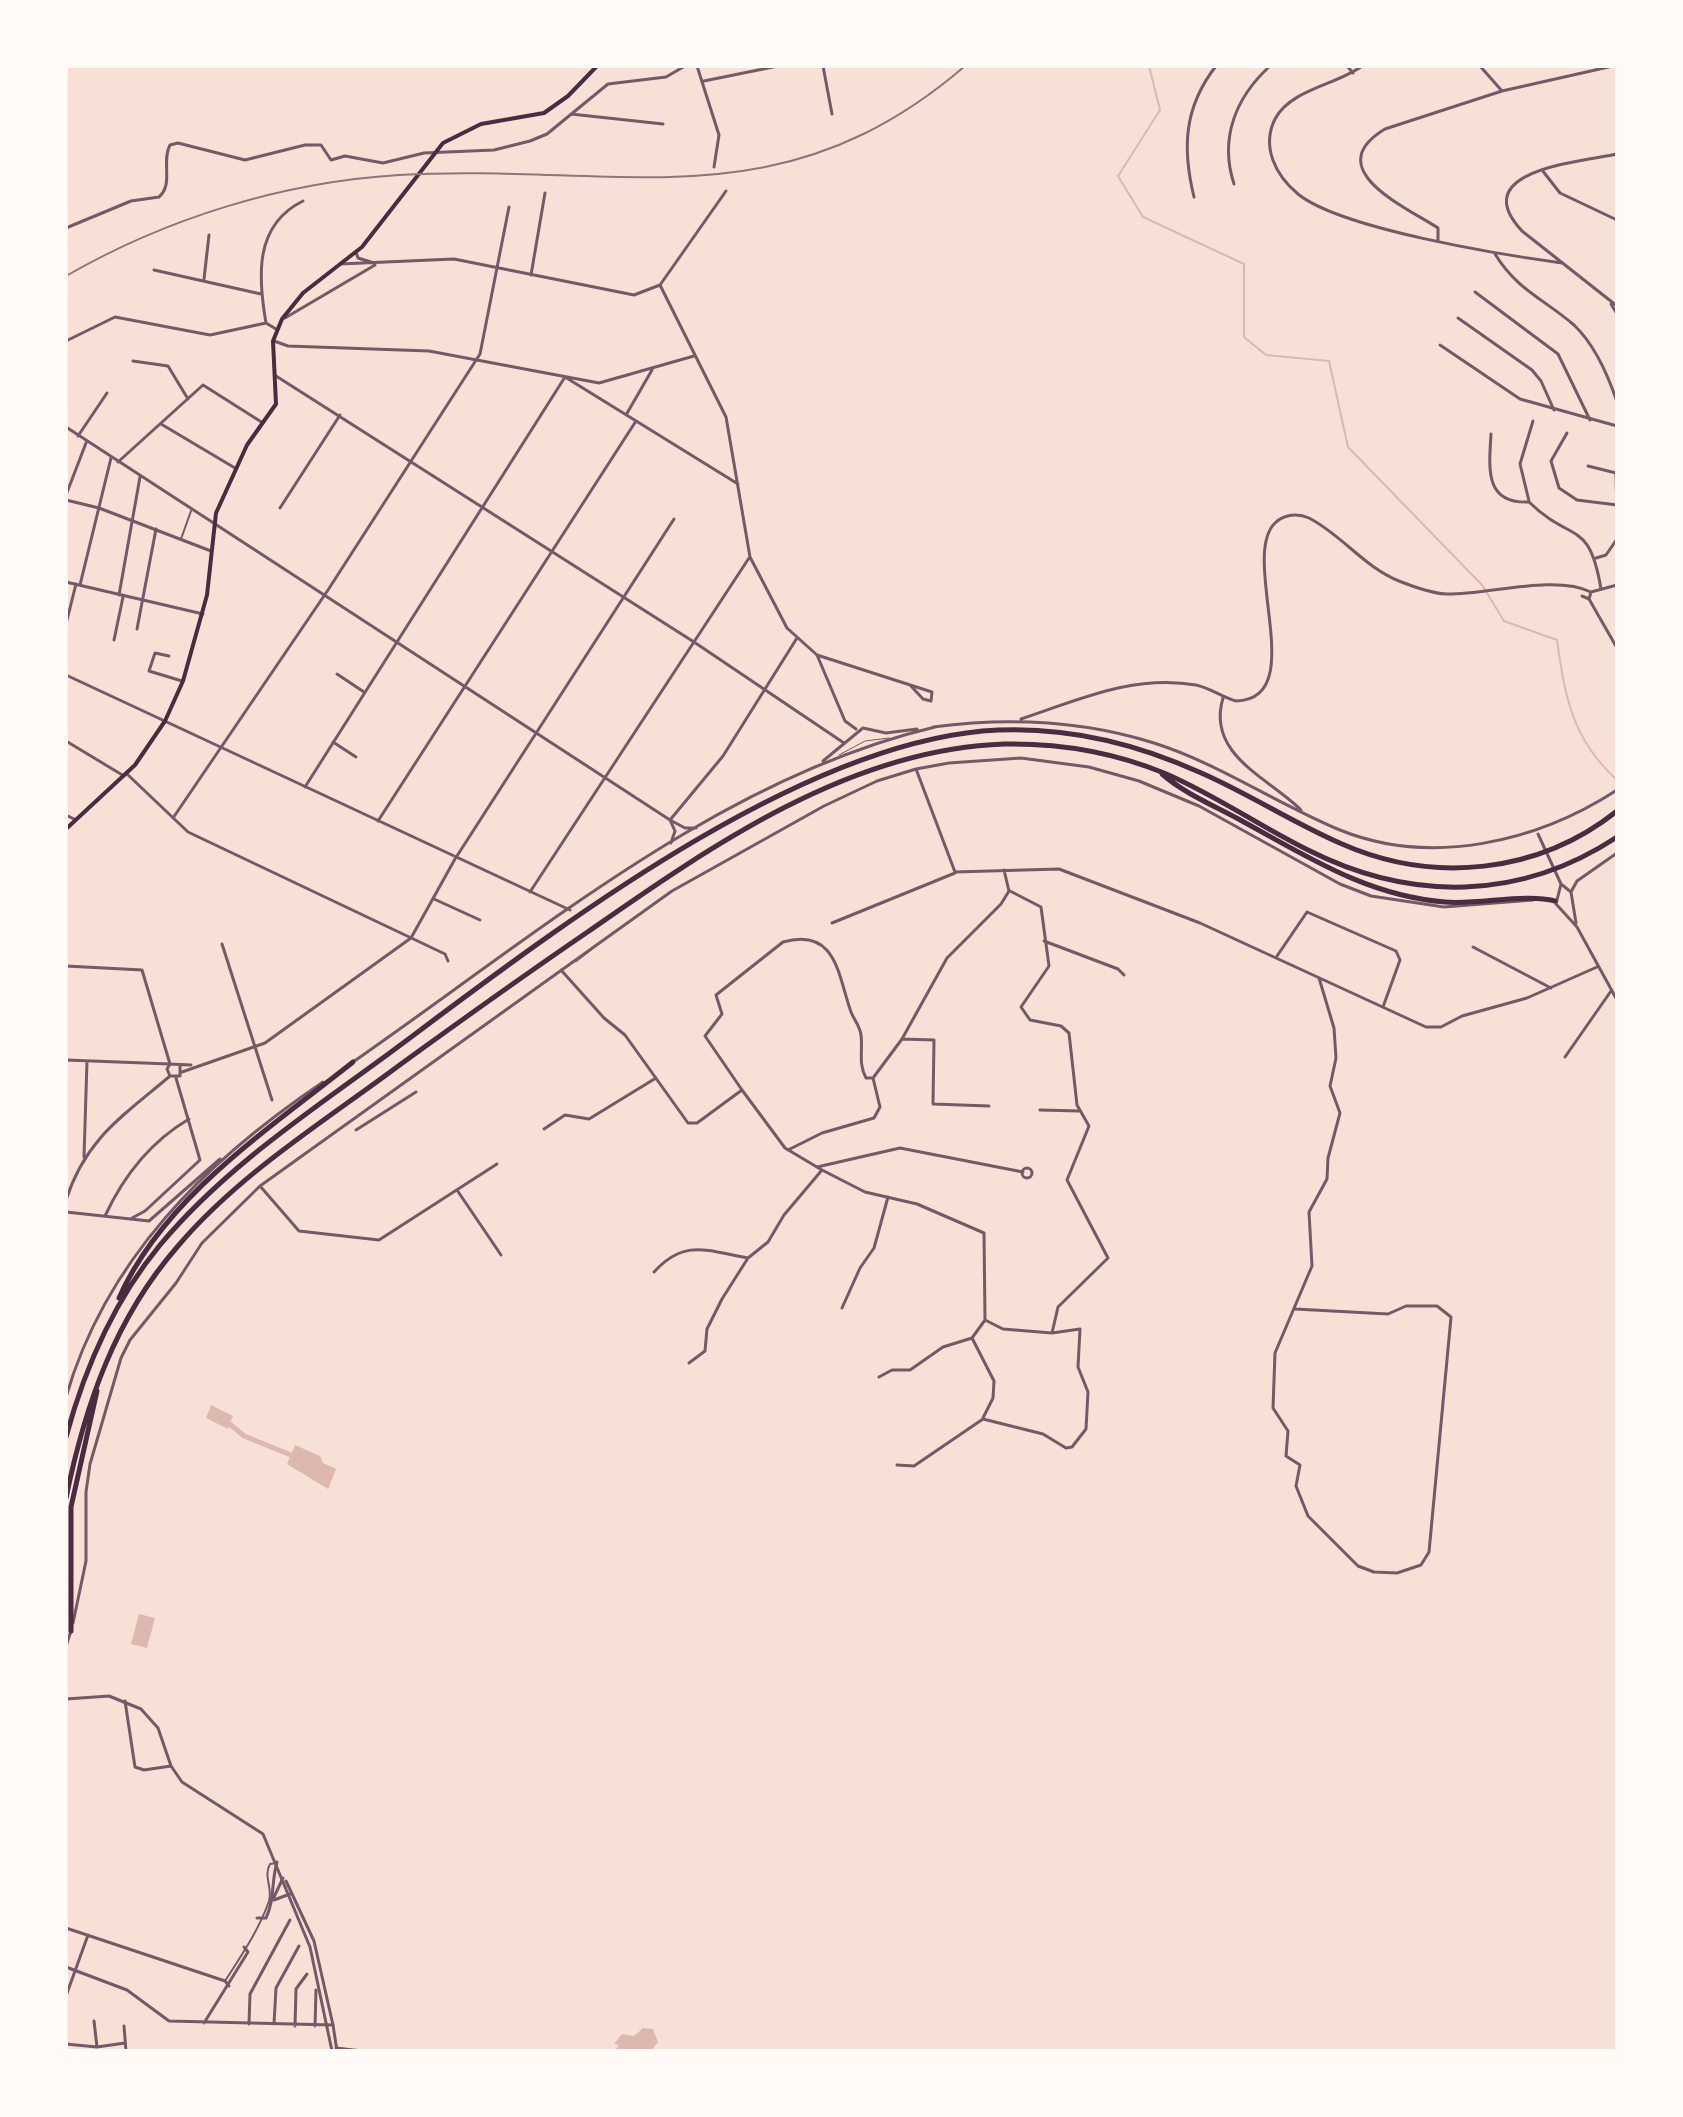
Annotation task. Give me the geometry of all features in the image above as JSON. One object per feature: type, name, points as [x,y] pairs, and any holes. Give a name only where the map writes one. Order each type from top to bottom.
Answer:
[{"type":"highway","points":[[109,1321],[142,1268],[197,1204],[264,1146],[388,1054],[635,879],[753,811],[872,755],[953,734],[1001,730],[1056,732],[1106,740],[1200,772],[1360,852],[1407,865],[1441,869],[1486,867],[1535,856],[1582,835],[1617,811]]},
{"type":"highway","points":[[66,1498],[90,1403],[103,1367],[144,1291],[176,1247],[245,1180],[436,1038],[703,854],[861,773],[956,748],[1055,746],[1105,754],[1158,771],[1354,871],[1402,885],[1452,889],[1522,881],[1560,868],[1617,837]]},
{"type":"highway","points":[[1158,771],[1174,784],[1302,856],[1373,888],[1444,902],[1490,903],[1538,898],[1556,902]]},
{"type":"highway","points":[[66,1437],[76,1400],[129,1275],[182,1207],[259,1137],[353,1062]]},
{"type":"highway","points":[[71,1631],[71,1507],[103,1367]]},
{"type":"main road","points":[[66,829],[126,775],[165,721],[183,681],[203,614],[213,526],[235,468],[277,397],[273,341],[282,319],[303,293],[356,252],[439,146],[455,134],[481,124],[548,111],[597,66]]},
{"type":"street","points":[[66,228],[131,201],[159,197],[167,183],[165,154],[170,145],[178,143],[245,160],[305,145],[321,145],[331,160],[345,156],[383,163],[424,153],[481,152],[547,134],[608,84],[666,77],[685,66]]},
{"type":"street","points":[[697,66],[719,135],[714,167]]},
{"type":"street","points":[[704,81],[778,66]]},
{"type":"street","points":[[823,66],[832,114]]},
{"type":"street","points":[[1194,197],[1187,164],[1186,134],[1198,94],[1216,66]]},
{"type":"street","points":[[1234,184],[1228,160],[1231,126],[1245,93],[1270,66]]},
{"type":"street","points":[[1347,66],[1353,73]]},
{"type":"street","points":[[1362,66],[1302,96],[1276,118],[1270,137],[1272,159],[1282,179],[1300,196],[1322,208],[1495,254],[1562,263]]},
{"type":"street","points":[[1480,66],[1502,91]]},
{"type":"street","points":[[1572,66],[1574,75]]},
{"type":"street","points":[[1438,240],[1438,228],[1369,182],[1360,164],[1364,147],[1385,129],[1502,91],[1613,66]]},
{"type":"street","points":[[571,114],[663,124]]},
{"type":"street","points":[[1617,154],[1542,170],[1513,184],[1507,193],[1508,213],[1522,231],[1617,306]]},
{"type":"street","points":[[1542,170],[1560,193],[1617,220]]},
{"type":"street","points":[[340,264],[454,259],[626,295],[641,293],[660,285],[726,191]]},
{"type":"street","points":[[531,275],[545,193]]},
{"type":"street","points":[[266,323],[261,294],[263,246],[279,217],[303,201]]},
{"type":"street","points":[[173,818],[323,597],[477,359],[509,207]]},
{"type":"street","points":[[204,279],[209,235]]},
{"type":"street","points":[[356,252],[358,258],[379,263]]},
{"type":"street","points":[[1495,254],[1527,293],[1584,336],[1617,402]]},
{"type":"street","points":[[282,319],[379,263]]},
{"type":"street","points":[[154,270],[204,279],[217,287],[261,294]]},
{"type":"street","points":[[660,285],[726,417],[750,557],[783,620],[797,638],[817,655],[932,692],[931,701],[923,699],[911,686]]},
{"type":"street","points":[[1475,292],[1558,354],[1590,420]]},
{"type":"street","points":[[1609,301],[1617,314]]},
{"type":"street","points":[[68,340],[115,317],[210,335],[266,323],[276,329]]},
{"type":"street","points":[[1458,318],[1532,370],[1541,381],[1554,410]]},
{"type":"street","points":[[273,341],[288,346],[429,351],[599,383],[694,356]]},
{"type":"street","points":[[1440,345],[1520,399],[1617,426]]},
{"type":"street","points":[[133,361],[168,366],[188,399]]},
{"type":"street","points":[[626,415],[653,367]]},
{"type":"street","points":[[276,376],[623,596],[844,743]]},
{"type":"street","points":[[565,377],[738,484]]},
{"type":"street","points":[[305,787],[565,377]]},
{"type":"street","points":[[118,462],[203,385],[263,423]]},
{"type":"street","points":[[78,436],[107,393]]},
{"type":"street","points":[[280,508],[340,415]]},
{"type":"street","points":[[377,821],[636,421]]},
{"type":"street","points":[[1533,421],[1520,464],[1529,502],[1547,520],[1581,535],[1596,558],[1601,589]]},
{"type":"street","points":[[161,424],[235,468]]},
{"type":"street","points":[[66,427],[213,526],[670,820],[685,828],[697,828]]},
{"type":"street","points":[[1567,433],[1551,461],[1551,471],[1559,488],[1577,500],[1616,505]]},
{"type":"street","points":[[1491,434],[1490,473],[1498,493],[1512,502],[1529,502]]},
{"type":"street","points":[[86,441],[66,498],[211,551]]},
{"type":"street","points":[[66,624],[111,458]]},
{"type":"street","points":[[1588,466],[1616,473],[1617,515]]},
{"type":"street","points":[[114,640],[140,477]]},
{"type":"street","points":[[181,539],[191,511]]},
{"type":"street","points":[[1019,720],[1122,686],[1184,683],[1236,701],[1250,700],[1267,682],[1272,656],[1266,587],[1267,539],[1273,524],[1284,517],[1297,515],[1309,518],[1375,569],[1397,580],[1446,594],[1549,585],[1591,592],[1617,585]]},
{"type":"street","points":[[176,1078],[195,1065],[255,1048],[411,938],[455,859],[674,519]]},
{"type":"street","points":[[137,629],[156,529]]},
{"type":"street","points":[[1596,558],[1614,548],[1617,539]]},
{"type":"street","points":[[530,892],[750,557]]},
{"type":"street","points":[[66,582],[203,614]]},
{"type":"street","points":[[1571,589],[1589,599],[1617,648]]},
{"type":"street","points":[[1582,596],[1584,590]]},
{"type":"street","points":[[1589,599],[1591,592]]},
{"type":"street","points":[[670,820],[723,756],[797,638]]},
{"type":"street","points":[[169,656],[155,653],[149,671],[183,681]]},
{"type":"street","points":[[817,655],[845,721],[858,730]]},
{"type":"street","points":[[337,674],[364,692]]},
{"type":"street","points":[[66,675],[455,859],[571,910]]},
{"type":"street","points":[[1224,697],[1220,721],[1222,735],[1237,758],[1249,771],[1281,790],[1304,813]]},
{"type":"street","points":[[813,768],[858,730],[868,728],[886,733],[1019,720],[1109,730],[1157,744],[1207,764],[1304,813],[1362,838],[1408,848],[1474,846],[1521,834],[1617,790]]},
{"type":"street","points":[[66,1397],[84,1343],[118,1279],[174,1205],[271,1118],[671,843],[839,755],[935,727]]},
{"type":"street","points":[[66,741],[126,775],[188,832],[445,954],[448,961]]},
{"type":"street","points":[[333,742],[356,757]]},
{"type":"street","points":[[66,1646],[83,1588],[90,1464],[121,1358],[130,1340],[202,1243],[260,1186],[672,891],[756,842],[877,781],[916,769],[977,760],[1021,758],[1089,767],[1139,781],[1199,806],[1340,884],[1393,902],[1444,907],[1538,900],[1556,902],[1577,927],[1617,1000]]},
{"type":"street","points":[[916,769],[955,872]]},
{"type":"street","points":[[66,815],[76,820]]},
{"type":"street","points":[[670,820],[675,831],[671,843]]},
{"type":"street","points":[[1538,834],[1544,825]]},
{"type":"street","points":[[1521,834],[1538,834]]},
{"type":"street","points":[[1538,834],[1561,884],[1568,890],[1577,927]]},
{"type":"street","points":[[1559,891],[1568,890],[1617,853]]},
{"type":"street","points":[[832,923],[955,872],[1059,869],[1200,923],[1426,1027],[1441,1027],[1462,1016],[1552,988],[1597,967]]},
{"type":"street","points":[[1004,870],[1009,891]]},
{"type":"street","points":[[1556,902],[1561,884]]},
{"type":"street","points":[[1009,891],[1041,907],[1049,966],[1021,1007],[1030,1020],[1061,1026],[1069,1033],[1079,1111],[1089,1126],[1067,1180],[1108,1258],[1058,1307],[1052,1333]]},
{"type":"street","points":[[873,1078],[902,1039],[947,958],[1009,891]]},
{"type":"street","points":[[434,899],[480,920]]},
{"type":"street","points":[[1562,908],[1573,904]]},
{"type":"street","points":[[1276,958],[1302,914],[1311,912],[1396,951],[1400,960],[1383,1007]]},
{"type":"street","points":[[1044,941],[1118,969],[1124,975]]},
{"type":"street","points":[[873,1078],[866,1078],[861,1068],[861,1036],[840,970],[827,949],[817,943],[783,942],[716,995],[722,1014],[705,1036],[788,1150],[865,1192],[917,1204],[984,1233],[985,1320],[972,1338],[943,1347],[910,1370],[892,1370],[879,1377]]},
{"type":"street","points":[[222,944],[272,1100]]},
{"type":"street","points":[[1473,947],[1552,988]]},
{"type":"street","points":[[66,966],[142,970],[170,1076]]},
{"type":"street","points":[[561,970],[604,1018],[625,1035],[692,1125],[742,1090]]},
{"type":"street","points":[[1295,1309],[1388,1314],[1406,1306],[1437,1306],[1451,1317],[1429,1552],[1426,1560],[1415,1569],[1374,1572],[1358,1566],[1308,1516],[1296,1486],[1300,1465],[1286,1456],[1288,1431],[1276,1418],[1273,1408],[1275,1353],[1313,1258],[1309,1212],[1327,1179],[1328,1158],[1340,1113],[1330,1086],[1336,1058],[1334,1028],[1319,978]]},
{"type":"street","points":[[1565,1057],[1611,991]]},
{"type":"street","points":[[902,1039],[934,1040],[933,1104],[989,1106]]},
{"type":"street","points":[[66,1060],[195,1065]]},
{"type":"street","points":[[84,1158],[87,1061]]},
{"type":"street","points":[[180,1065],[182,1072]]},
{"type":"street","points":[[66,1200],[84,1158],[113,1121],[170,1076]]},
{"type":"street","points":[[170,1076],[176,1078]]},
{"type":"street","points":[[129,1219],[145,1211],[197,1164],[200,1155],[176,1078]]},
{"type":"street","points":[[544,1129],[565,1115],[589,1119],[656,1078]]},
{"type":"street","points":[[788,1150],[822,1133],[874,1118],[880,1107],[873,1078]]},
{"type":"street","points":[[356,1130],[416,1092]]},
{"type":"street","points":[[363,1110],[370,1121]]},
{"type":"street","points":[[1040,1110],[1079,1111]]},
{"type":"street","points":[[105,1216],[117,1191],[144,1155],[189,1119]]},
{"type":"street","points":[[689,1363],[705,1351],[707,1329],[748,1258],[768,1242],[819,1169],[900,1148],[1023,1172]]},
{"type":"street","points":[[66,1212],[155,1219],[208,1167],[229,1153]]},
{"type":"street","points":[[260,1186],[299,1231],[379,1240],[497,1164]]},
{"type":"street","points":[[457,1190],[501,1255]]},
{"type":"street","points":[[842,1308],[860,1268],[874,1248],[888,1197]]},
{"type":"street","points":[[654,1272],[670,1255],[692,1248],[748,1258]]},
{"type":"street","points":[[983,1419],[1043,1434],[1066,1448],[1072,1447],[1086,1429],[1088,1392],[1078,1367],[1080,1329],[1052,1333],[1003,1329],[985,1320]]},
{"type":"street","points":[[897,1465],[914,1466],[983,1419],[993,1398],[994,1381],[972,1338]]},
{"type":"street","points":[[66,1699],[103,1695],[141,1709],[158,1728],[171,1766],[191,1790],[254,1826],[268,1842],[310,1947],[331,2025]]},
{"type":"street","points":[[125,1701],[135,1767],[144,1770],[171,1766]]},
{"type":"street","points":[[225,1981],[270,1898],[277,1862]]},
{"type":"street","points":[[274,1899],[267,1870],[277,1862]]},
{"type":"street","points":[[259,1918],[266,1918],[283,1878]]},
{"type":"street","points":[[283,1878],[314,1941],[335,2050],[362,2051]]},
{"type":"street","points":[[274,1899],[290,1894]]},
{"type":"street","points":[[249,2024],[250,1994],[290,1920]]},
{"type":"street","points":[[66,1928],[225,1981],[229,1986]]},
{"type":"street","points":[[66,1996],[88,1935]]},
{"type":"street","points":[[274,2025],[276,1988],[299,1946]]},
{"type":"street","points":[[204,2023],[248,1952],[244,1948]]},
{"type":"street","points":[[66,1967],[127,1990],[169,2021],[331,2025]]},
{"type":"street","points":[[295,2026],[296,1989],[307,1974]]},
{"type":"street","points":[[315,2026],[316,1990]]},
{"type":"street","points":[[94,2021],[99,2048]]},
{"type":"street","points":[[124,2026],[126,2051]]},
{"type":"street","points":[[66,2044],[99,2048],[125,2043]]},
{"type":"shaded area","points":[[211,1405],[233,1416],[228,1429],[206,1418]]},
{"type":"shaded area","points":[[295,1445],[320,1456],[323,1463],[336,1469],[328,1489],[287,1464]]},
{"type":"shaded area","points":[[139,1614],[155,1618],[147,1648],[131,1644]]},
{"type":"shaded area","points":[[643,2028],[653,2029],[658,2042],[651,2051],[615,2051],[619,2045],[614,2044],[622,2034],[634,2036]]},
{"type":"waterway","points":[[1149,66],[1160,110],[1118,176],[1143,217],[1244,264],[1244,337],[1266,355],[1329,361],[1348,447],[1482,585],[1504,621],[1557,640],[1563,680],[1580,733],[1602,765],[1617,780]]},
{"type":"waterway","points":[[225,1420],[244,1436],[291,1455]]},
{"type":"railway","points":[[66,276],[185,220],[269,195],[356,179],[478,173],[694,176],[761,168],[828,149],[896,116],[965,66]]}]
